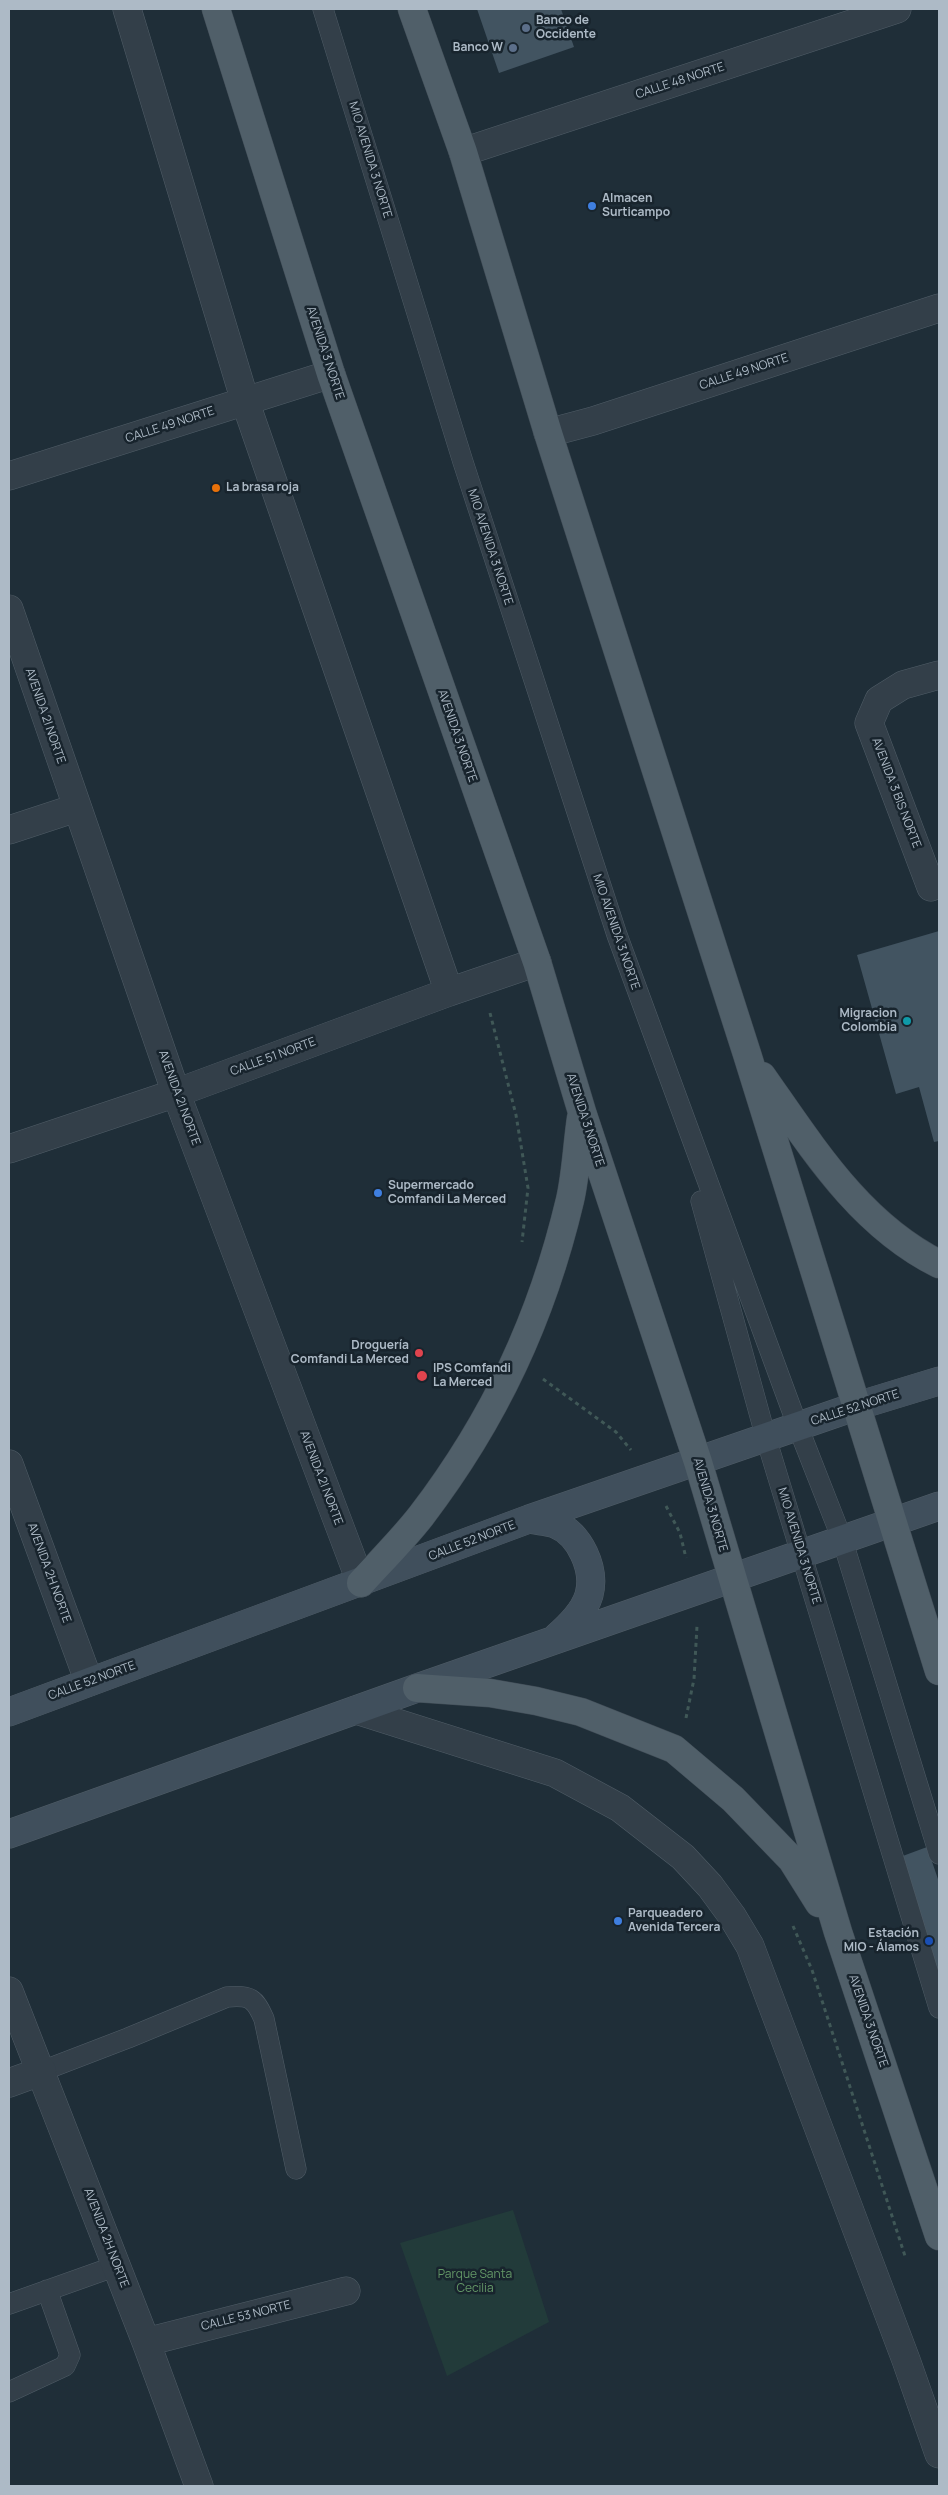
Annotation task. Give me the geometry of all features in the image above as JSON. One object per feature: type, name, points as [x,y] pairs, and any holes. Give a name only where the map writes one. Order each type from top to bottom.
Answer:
[{"type":"main road","name":"AVENIDA 3 NORTE","points":[[216,9],[331,374],[537,962],[582,1112],[698,1462],[838,1932],[939,2236]]},
{"type":"main road","points":[[412,9],[463,152],[548,433],[747,1054],[939,1671]]},
{"type":"main road","points":[[747,1054],[834,1178],[877,1221],[927,1258],[939,1264]]},
{"type":"main road","points":[[361,1583],[421,1517],[472,1444],[515,1365],[547,1284],[570,1199],[582,1112]]},
{"type":"main road","name":"CALLE 52 NORTE","points":[[9,1712],[361,1583],[529,1519],[857,1406],[939,1381]]},
{"type":"main road","points":[[9,1834],[417,1688],[939,1506]]},
{"type":"main road","points":[[529,1519],[556,1525],[578,1542],[590,1567],[589,1595],[576,1619],[554,1640]]},
{"type":"main road","points":[[417,1688],[490,1693],[536,1701],[580,1712],[674,1749],[733,1798],[792,1860],[838,1932]]},
{"type":"street","points":[[127,9],[245,401],[449,992]]},
{"type":"street","name":"CALLE 48 NORTE","points":[[463,152],[897,9]]},
{"type":"street","name":"CALLE 49 NORTE","points":[[548,433],[939,308]]},
{"type":"street","name":"CALLE 49 NORTE","points":[[9,476],[331,374]]},
{"type":"street","name":"AVENIDA 2I NORTE","points":[[9,609],[76,808],[176,1093],[361,1583]]},
{"type":"street","name":"AVENIDA 3 BIS NORTE","points":[[931,887],[869,723],[879,700],[903,685],[939,675]]},
{"type":"street","points":[[9,830],[76,808]]},
{"type":"street","name":"CALLE 51 NORTE","points":[[9,1149],[176,1093],[449,992],[537,962]]},
{"type":"street","name":"AVENIDA 2H NORTE","points":[[9,1464],[88,1682]]},
{"type":"street","points":[[356,1710],[555,1773],[620,1808],[650,1829],[683,1857],[710,1886],[732,1916],[750,1946],[903,2351],[939,2454]]},
{"type":"street","name":"AVENIDA 2H NORTE","points":[[9,1991],[42,2071],[199,2486]]},
{"type":"street","points":[[9,2083],[42,2071]]},
{"type":"street","name":"CALLE 53 NORTE","points":[[146,2342],[346,2291]]},
{"type":"lane","name":"MIO AVENIDA 3 NORTE","points":[[323,9],[463,462],[616,935],[798,1427],[842,1539],[939,1854]]},
{"type":"lane","name":"MIO AVENIDA 3 NORTE","points":[[669,1081],[766,1438],[939,2008]]},
{"type":"lane","points":[[42,2071],[227,1997],[244,1995],[257,2003],[264,2019],[296,2169]]},
{"type":"lane","points":[[9,2304],[116,2266]]},
{"type":"lane","points":[[9,2392],[65,2366],[70,2355],[47,2290]]},
{"type":"green space","name":"Parque Santa Cecilia","points":[[513,2210],[549,2322],[447,2376],[400,2243]]},
{"type":"building","name":"Banco de Occidente","points":[[477,9],[561,9],[574,47],[499,73]]},
{"type":"building","name":"Migracion Colombia","points":[[939,931],[939,1141],[934,1142],[919,1087],[896,1094],[857,955]]},
{"type":"building","name":"Estación MIO - Álamos","points":[[927,1847],[939,1882],[939,2000],[892,1860]]},
{"type":"place","name":"Banco de Occidente","points":[[526,28]]},
{"type":"place","name":"Banco W","points":[[513,48]]},
{"type":"place","name":"Almacen Surticampo","points":[[592,206]]},
{"type":"place","name":"La brasa roja","points":[[216,488]]},
{"type":"place","name":"Migracion Colombia","points":[[907,1021]]},
{"type":"place","name":"Supermercado Comfandi La Merced","points":[[378,1193]]},
{"type":"place","name":"Droguería Comfandi La Merced","points":[[419,1353]]},
{"type":"place","name":"IPS Comfandi La Merced","points":[[422,1376]]},
{"type":"place","name":"Parqueadero Avenida Tercera","points":[[618,1921]]},
{"type":"place","name":"Estación MIO - Álamos","points":[[929,1941]]}]
